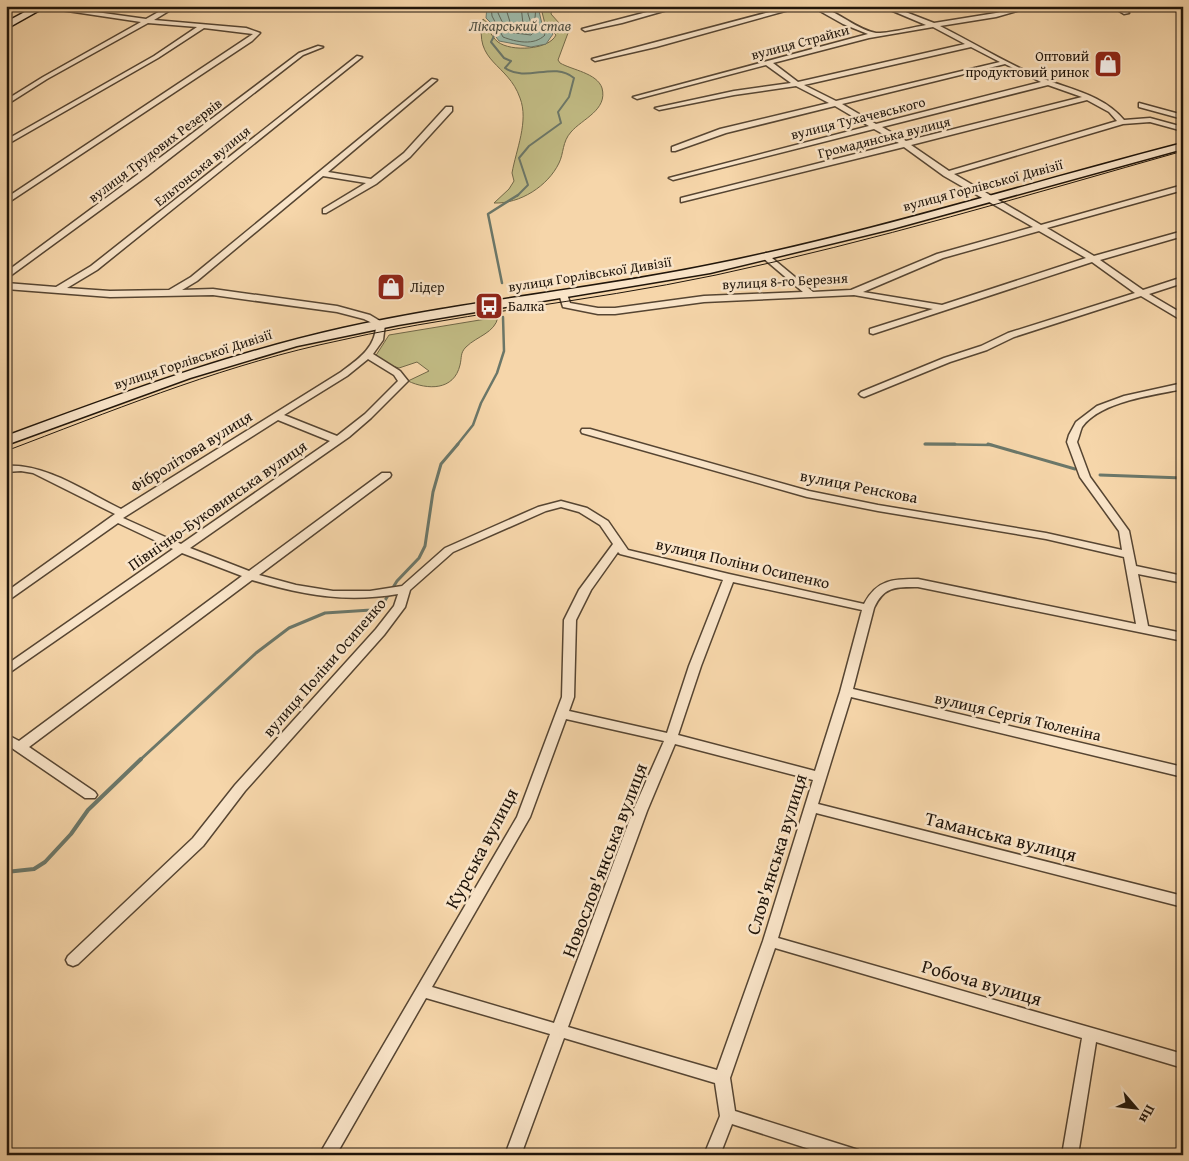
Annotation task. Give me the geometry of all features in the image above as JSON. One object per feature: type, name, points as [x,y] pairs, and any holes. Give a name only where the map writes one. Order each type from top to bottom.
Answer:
[{"type":"main road","points":[[6,26],[42,7]]},
{"type":"main road","name":"вулиця Горлівської Дивізії","points":[[6,442],[218,364],[296,342],[380,324],[655,279],[766,256],[991,199],[1183,146]]},
{"type":"street","points":[[6,202],[250,40],[257,33],[246,29],[146,21],[37,6]]},
{"type":"street","points":[[6,103],[174,6]]},
{"type":"street","points":[[585,29],[620,22],[678,6]]},
{"type":"street","points":[[594,59],[654,46],[800,6]]},
{"type":"street","points":[[814,6],[845,23],[876,35]]},
{"type":"street","points":[[884,6],[933,25],[1041,80],[1090,97],[1112,110],[1122,122]]},
{"type":"street","points":[[1010,6],[1027,7]]},
{"type":"street","points":[[1114,6],[1126,13]]},
{"type":"street","name":"вулиця Страйки","points":[[637,97],[876,35],[1027,7]]},
{"type":"street","points":[[6,143],[156,57],[203,26]]},
{"type":"street","points":[[659,108],[734,93],[797,84],[970,45]]},
{"type":"street","name":"вулиця Трудових Резервів","points":[[6,276],[301,54],[320,47]]},
{"type":"street","name":"Ельтонська вулиця","points":[[58,290],[101,263],[359,57]]},
{"type":"street","points":[[675,149],[723,131],[1006,62]]},
{"type":"street","points":[[768,63],[797,84],[906,144],[947,174],[1093,259],[1141,293],[1183,318]]},
{"type":"street","points":[[170,293],[194,278],[434,80]]},
{"type":"street","name":"вулиця Тухачевського","points":[[673,178],[1050,82]]},
{"type":"street","name":"Громадянська вулиця","points":[[684,200],[1090,97]]},
{"type":"street","points":[[1142,104],[1183,117]]},
{"type":"street","points":[[326,211],[373,182],[407,154],[449,109]]},
{"type":"street","points":[[947,174],[1122,122],[1150,120],[1183,129]]},
{"type":"street","points":[[320,173],[373,182]]},
{"type":"street","name":"вулиця 8-го Березня","points":[[563,294],[566,305],[606,311],[704,300],[852,293],[940,256],[1183,187]]},
{"type":"street","points":[[873,331],[1093,259],[1183,233]]},
{"type":"street","points":[[766,256],[810,294]]},
{"type":"street","points":[[864,394],[947,360],[984,348],[1011,335],[1183,280]]},
{"type":"street","points":[[6,286],[124,294],[213,292],[301,302],[351,312],[380,324]]},
{"type":"street","points":[[852,293],[942,307]]},
{"type":"street","name":"Фібролітова вулиця","points":[[6,598],[119,516],[344,374],[368,354],[379,339],[380,324]]},
{"type":"street","name":"Північно-Буковинська вулиця","points":[[6,671],[338,440],[368,416],[403,381],[396,373],[368,354]]},
{"type":"street","points":[[1183,386],[1123,400],[1101,408],[1080,424],[1072,442],[1086,477],[1124,530],[1143,628],[1183,637]]},
{"type":"street","points":[[277,416],[338,440]]},
{"type":"street","name":"вулиця Ренскова","points":[[586,431],[682,460],[807,494],[888,510],[1046,536],[1130,555]]},
{"type":"street","points":[[6,469],[21,468],[36,471],[181,550],[248,577],[330,594],[351,596],[395,591]]},
{"type":"street","points":[[20,747],[386,475]]},
{"type":"street","name":"вулиця Поліни Осипенко","points":[[73,960],[198,842],[253,774],[380,632],[399,607],[395,591],[449,550],[542,509],[561,504],[575,506],[604,523],[624,552],[729,578],[868,608]]},
{"type":"street","name":"Курська вулиця","points":[[327,1155],[523,817],[563,714],[570,682],[570,620],[574,608],[618,544]]},
{"type":"street","points":[[1133,569],[1183,580]]},
{"type":"street","name":"Новослов'янська вулиця","points":[[513,1155],[640,811],[671,738],[695,666],[729,578]]},
{"type":"street","name":"Слов'янська вулиця","points":[[728,1116],[722,1078],[770,941],[846,692],[868,608],[872,600],[885,587],[893,583],[905,582],[1143,628]]},
{"type":"street","name":"вулиця Сергія Тюленіна","points":[[846,692],[1183,772]]},
{"type":"street","points":[[563,714],[671,738],[820,777]]},
{"type":"street","points":[[6,738],[90,795]]},
{"type":"street","name":"Таманська вулиця","points":[[810,807],[1183,902]]},
{"type":"street","name":"Робоча вулиця","points":[[770,941],[1183,1061]]},
{"type":"street","points":[[423,991],[558,1032],[722,1078]]},
{"type":"street","points":[[1070,1155],[1090,1035]]},
{"type":"street","points":[[712,1155],[728,1116],[852,1155]]},
{"type":"shaded area","points":[[545,6],[556,6],[552,9],[551,14],[568,33],[558,60],[560,63],[584,72],[595,79],[602,88],[603,96],[598,108],[568,136],[559,163],[548,179],[523,197],[504,203],[494,203],[509,189],[514,181],[512,173],[521,136],[523,116],[520,98],[515,86],[493,62],[483,45],[481,34],[483,19],[489,24],[489,30],[498,42],[512,47],[529,48],[546,44],[556,35],[545,24],[542,12]]},
{"type":"shaded area","points":[[498,317],[489,331],[464,349],[457,374],[446,384],[431,387],[408,381],[429,371],[417,362],[399,368],[373,360],[389,335]]},
{"type":"water","name":"Лікарський став","points":[[487,6],[542,6],[539,11],[542,24],[553,34],[546,44],[531,47],[499,41],[491,30],[492,24],[486,18]]},
{"type":"waterway","points":[[497,30],[491,42],[504,58],[511,61],[505,68],[522,74],[557,71],[566,73],[574,78],[569,97],[558,112],[561,123],[529,146],[519,158],[528,185],[518,195]]},
{"type":"waterway","points":[[502,283],[488,214],[518,195]]},
{"type":"waterway","points":[[457,445],[473,425],[481,403],[497,373],[504,351],[503,317]]},
{"type":"waterway","points":[[140,760],[256,653],[289,628],[325,613],[371,610],[384,602],[397,581],[419,558],[425,546],[433,492],[441,464],[458,444]]},
{"type":"waterway","points":[[955,444],[925,444],[991,445]]},
{"type":"waterway","points":[[991,445],[1075,469]]},
{"type":"waterway","points":[[1100,475],[1183,478]]},
{"type":"waterway","points":[[6,872],[34,869],[45,862],[71,834],[88,810],[141,759]]},
{"type":"tram line","points":[[6,451],[200,379],[279,355],[368,334],[666,285],[775,262],[951,217],[1183,151]]},
{"type":"place","name":"Оптовий продуктовий ринок","points":[[1108,64]]},
{"type":"place","name":"Лідер","points":[[391,287]]},
{"type":"place","name":"Балка","points":[[489,306]]}]
